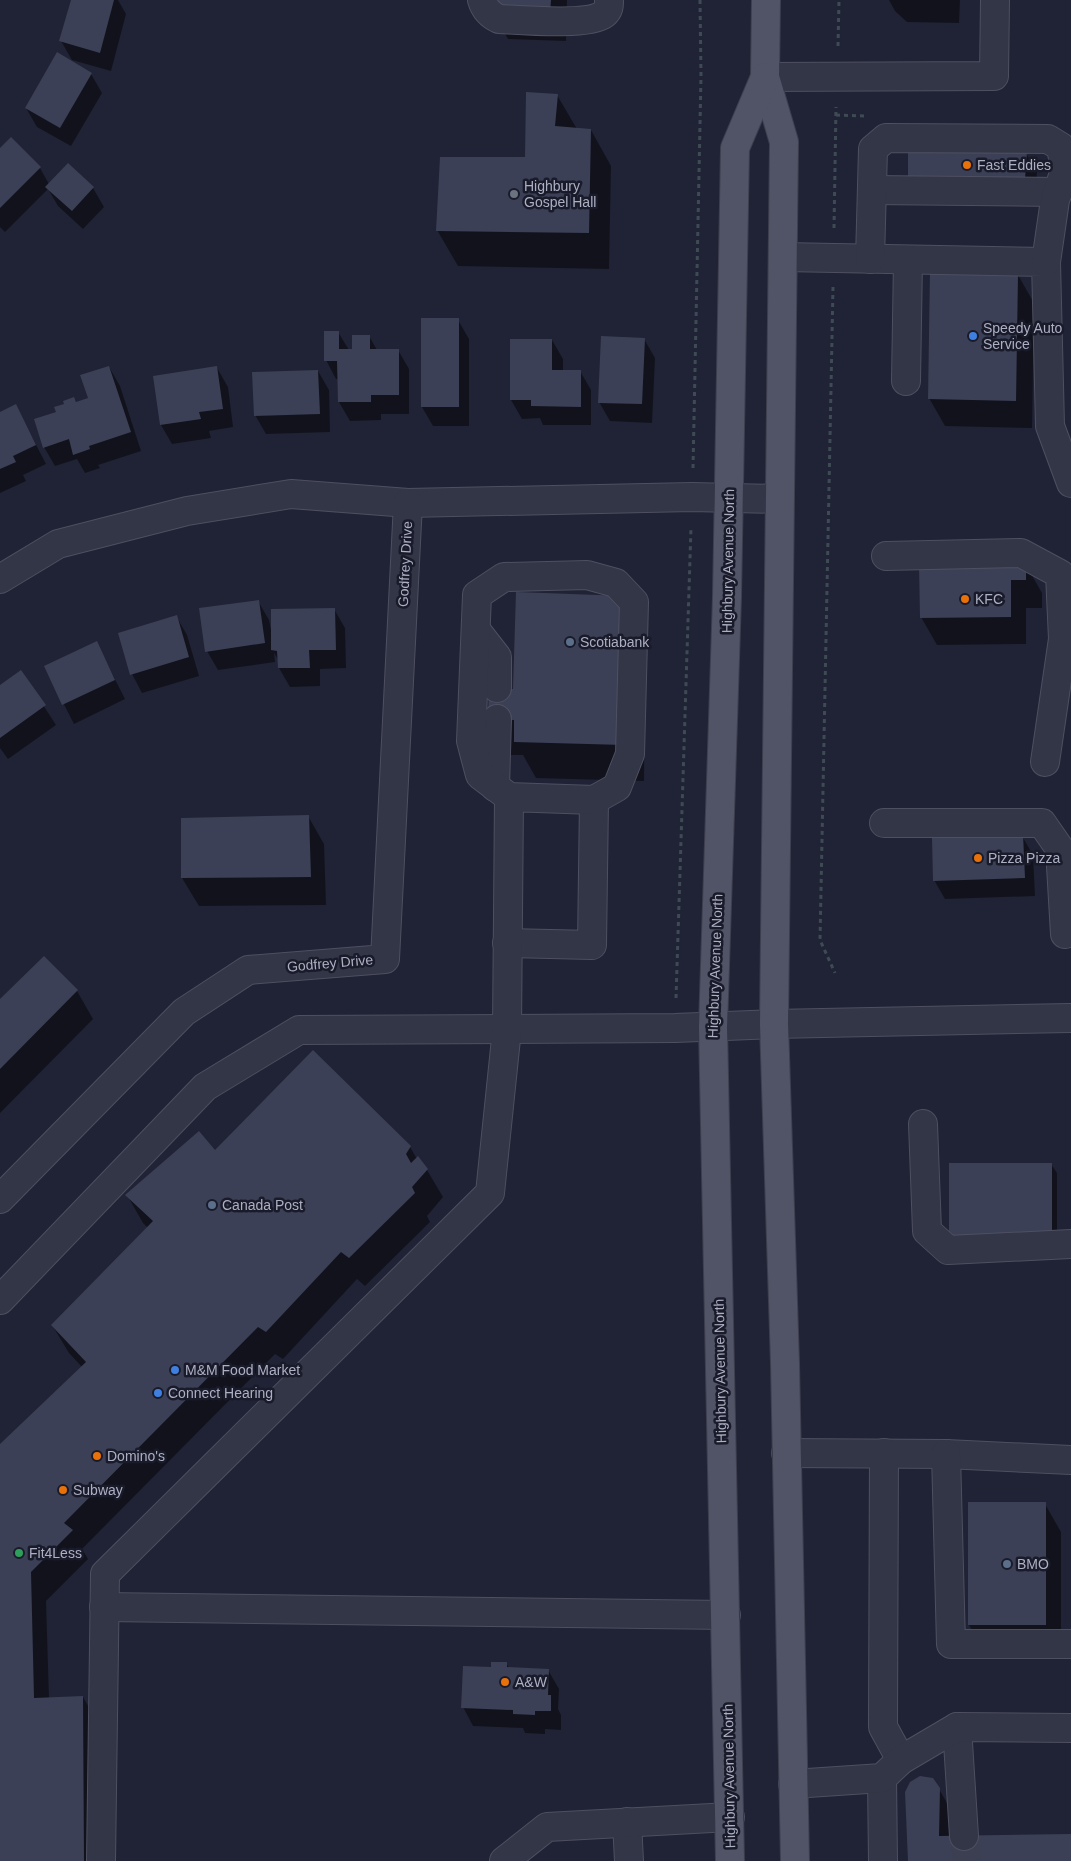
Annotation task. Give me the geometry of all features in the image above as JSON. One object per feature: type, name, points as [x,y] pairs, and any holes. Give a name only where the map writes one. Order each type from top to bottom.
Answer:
[{"type":"main road","name":"Highbury Avenue North","points":[[766,0],[765,77],[784,142],[774,1024],[786,1453],[794,1861]]},
{"type":"main road","name":"Highbury Avenue North","points":[[730,1861],[712,1027],[730,498],[735,148],[765,77]]},
{"type":"street","points":[[482,0],[485,8],[491,15],[499,19],[583,21],[604,14],[609,4]]},
{"type":"street","points":[[765,77],[994,76],[995,0]]},
{"type":"street","points":[[870,259],[872,149],[886,138],[1048,139],[1061,147],[1065,170],[1058,192],[1046,262],[1050,426],[1071,483]]},
{"type":"street","points":[[872,190],[1058,192]]},
{"type":"street","points":[[783,257],[1046,262]]},
{"type":"street","points":[[906,381],[908,260]]},
{"type":"street","name":"Godfrey Drive","points":[[0,579],[58,544],[188,511],[290,494],[408,503],[692,497],[779,499]]},
{"type":"street","name":"Godfrey Drive","points":[[0,1199],[184,1012],[248,970],[385,959],[408,503]]},
{"type":"street","points":[[886,556],[1021,553],[1060,574],[1063,639],[1045,762]]},
{"type":"street","points":[[587,575],[616,583],[634,602],[630,754],[617,787],[594,800],[502,792],[480,775],[470,741],[476,630],[478,595],[504,578],[587,575]]},
{"type":"street","points":[[476,630],[498,657],[497,688]]},
{"type":"street","points":[[101,1861],[105,1574],[490,1193],[507,1029],[508,943],[497,720]]},
{"type":"street","points":[[508,943],[592,945],[594,800]]},
{"type":"street","points":[[884,823],[1042,823],[1060,849],[1065,934]]},
{"type":"street","points":[[0,1300],[205,1087],[298,1030],[675,1028],[1071,1018]]},
{"type":"street","points":[[923,1124],[927,1231],[948,1250],[1071,1244]]},
{"type":"street","points":[[786,1453],[946,1454],[1071,1460]]},
{"type":"street","points":[[882,1861],[891,1769],[883,1727],[884,1453]]},
{"type":"street","points":[[946,1454],[950,1644],[1071,1644]]},
{"type":"street","points":[[104,1607],[726,1615]]},
{"type":"street","points":[[793,1784],[891,1769],[958,1727],[1071,1728]]},
{"type":"street","points":[[958,1727],[964,1836]]},
{"type":"street","points":[[504,1861],[547,1827],[730,1816]]},
{"type":"street","points":[[626,1822],[629,1861]]},
{"type":"path","points":[[675,1028],[692,497],[701,76],[700,0]]},
{"type":"path","points":[[835,973],[820,940],[839,0]]},
{"type":"building","points":[[71,0],[114,0],[100,53],[59,41]]},
{"type":"building","points":[[491,0],[551,0],[550,13],[491,11]]},
{"type":"building","points":[[57,52],[92,73],[60,128],[25,108]]},
{"type":"building","name":"Highbury Gospel Hall","points":[[526,92],[558,94],[555,126],[591,129],[589,233],[436,231],[440,157],[525,157]]},
{"type":"building","points":[[11,137],[41,167],[0,208],[0,148]]},
{"type":"building","name":"Fast Eddies","points":[[908,146],[1027,152],[1025,179],[908,179]]},
{"type":"building","points":[[68,163],[94,187],[72,211],[45,187]]},
{"type":"building","name":"Speedy Auto Service","points":[[930,272],[1018,274],[1016,401],[928,399]]},
{"type":"building","points":[[421,318],[459,318],[459,407],[421,407]]},
{"type":"building","points":[[324,331],[339,331],[339,349],[352,349],[352,335],[370,335],[370,349],[399,349],[399,395],[371,395],[371,402],[338,402],[337,361],[324,361]]},
{"type":"building","points":[[601,336],[645,338],[642,404],[598,403]]},
{"type":"building","points":[[510,339],[552,339],[552,370],[581,370],[581,407],[531,406],[531,400],[510,400]]},
{"type":"building","points":[[109,366],[131,432],[89,446],[90,449],[73,455],[69,439],[43,448],[34,419],[56,412],[54,407],[64,404],[63,401],[74,397],[76,402],[88,398],[80,375]]},
{"type":"building","points":[[217,366],[223,409],[199,412],[201,419],[160,425],[153,376]]},
{"type":"building","points":[[318,370],[320,414],[254,416],[252,372]]},
{"type":"building","points":[[16,404],[36,445],[13,456],[16,462],[0,469],[0,412]]},
{"type":"building","name":"KFC","points":[[1026,563],[1026,580],[1011,580],[1011,617],[920,618],[919,564]]},
{"type":"building","name":"Scotiabank","points":[[516,592],[625,596],[624,745],[514,742],[514,720],[488,719],[489,688],[513,689]]},
{"type":"building","points":[[259,600],[265,643],[205,652],[199,608]]},
{"type":"building","points":[[335,608],[336,650],[309,650],[310,668],[278,668],[277,651],[271,650],[271,609]]},
{"type":"building","points":[[177,615],[189,657],[130,675],[118,633]]},
{"type":"building","points":[[97,641],[115,680],[62,705],[44,666]]},
{"type":"building","points":[[21,670],[46,705],[0,738],[0,685]]},
{"type":"building","points":[[309,815],[311,877],[181,878],[181,818]]},
{"type":"building","name":"Pizza Pizza","points":[[1023,834],[1025,878],[933,881],[932,838]]},
{"type":"building","points":[[44,956],[78,990],[0,1069],[0,999]]},
{"type":"building","points":[[313,1050],[411,1146],[406,1154],[411,1163],[418,1156],[428,1169],[412,1187],[415,1193],[349,1258],[341,1252],[266,1332],[258,1327],[64,1523],[73,1530],[31,1572],[34,1698],[83,1696],[84,1861],[0,1861],[0,1444],[86,1362],[51,1325],[153,1221],[125,1195],[199,1131],[215,1150]]},
{"type":"building","points":[[949,1163],[1052,1163],[1052,1243],[949,1243]]},
{"type":"building","name":"BMO","points":[[968,1502],[1046,1502],[1046,1625],[968,1625]]},
{"type":"building","name":"A&W","points":[[491,1662],[507,1662],[507,1667],[549,1669],[548,1695],[551,1695],[551,1711],[535,1711],[535,1715],[513,1714],[513,1710],[461,1708],[463,1666],[491,1667]]},
{"type":"building","points":[[920,1776],[933,1778],[940,1788],[939,1836],[1071,1834],[1071,1861],[908,1861],[905,1792],[910,1782]]},
{"type":"tunnel","points":[[964,1836],[967,1861]]},
{"type":"place","name":"Fast Eddies","points":[[967,165]]},
{"type":"place","name":"Highbury Gospel Hall","points":[[514,194]]},
{"type":"place","name":"Speedy Auto Service","points":[[973,336]]},
{"type":"place","name":"KFC","points":[[965,599]]},
{"type":"place","name":"Scotiabank","points":[[570,642]]},
{"type":"place","name":"Pizza Pizza","points":[[978,858]]},
{"type":"place","name":"Canada Post","points":[[212,1205]]},
{"type":"place","name":"M&M Food Market","points":[[175,1370]]},
{"type":"place","name":"Connect Hearing","points":[[158,1393]]},
{"type":"place","name":"Domino's","points":[[97,1456]]},
{"type":"place","name":"Subway","points":[[63,1490]]},
{"type":"place","name":"Fit4Less","points":[[19,1553]]},
{"type":"place","name":"BMO","points":[[1007,1564]]},
{"type":"place","name":"A&W","points":[[505,1682]]}]
